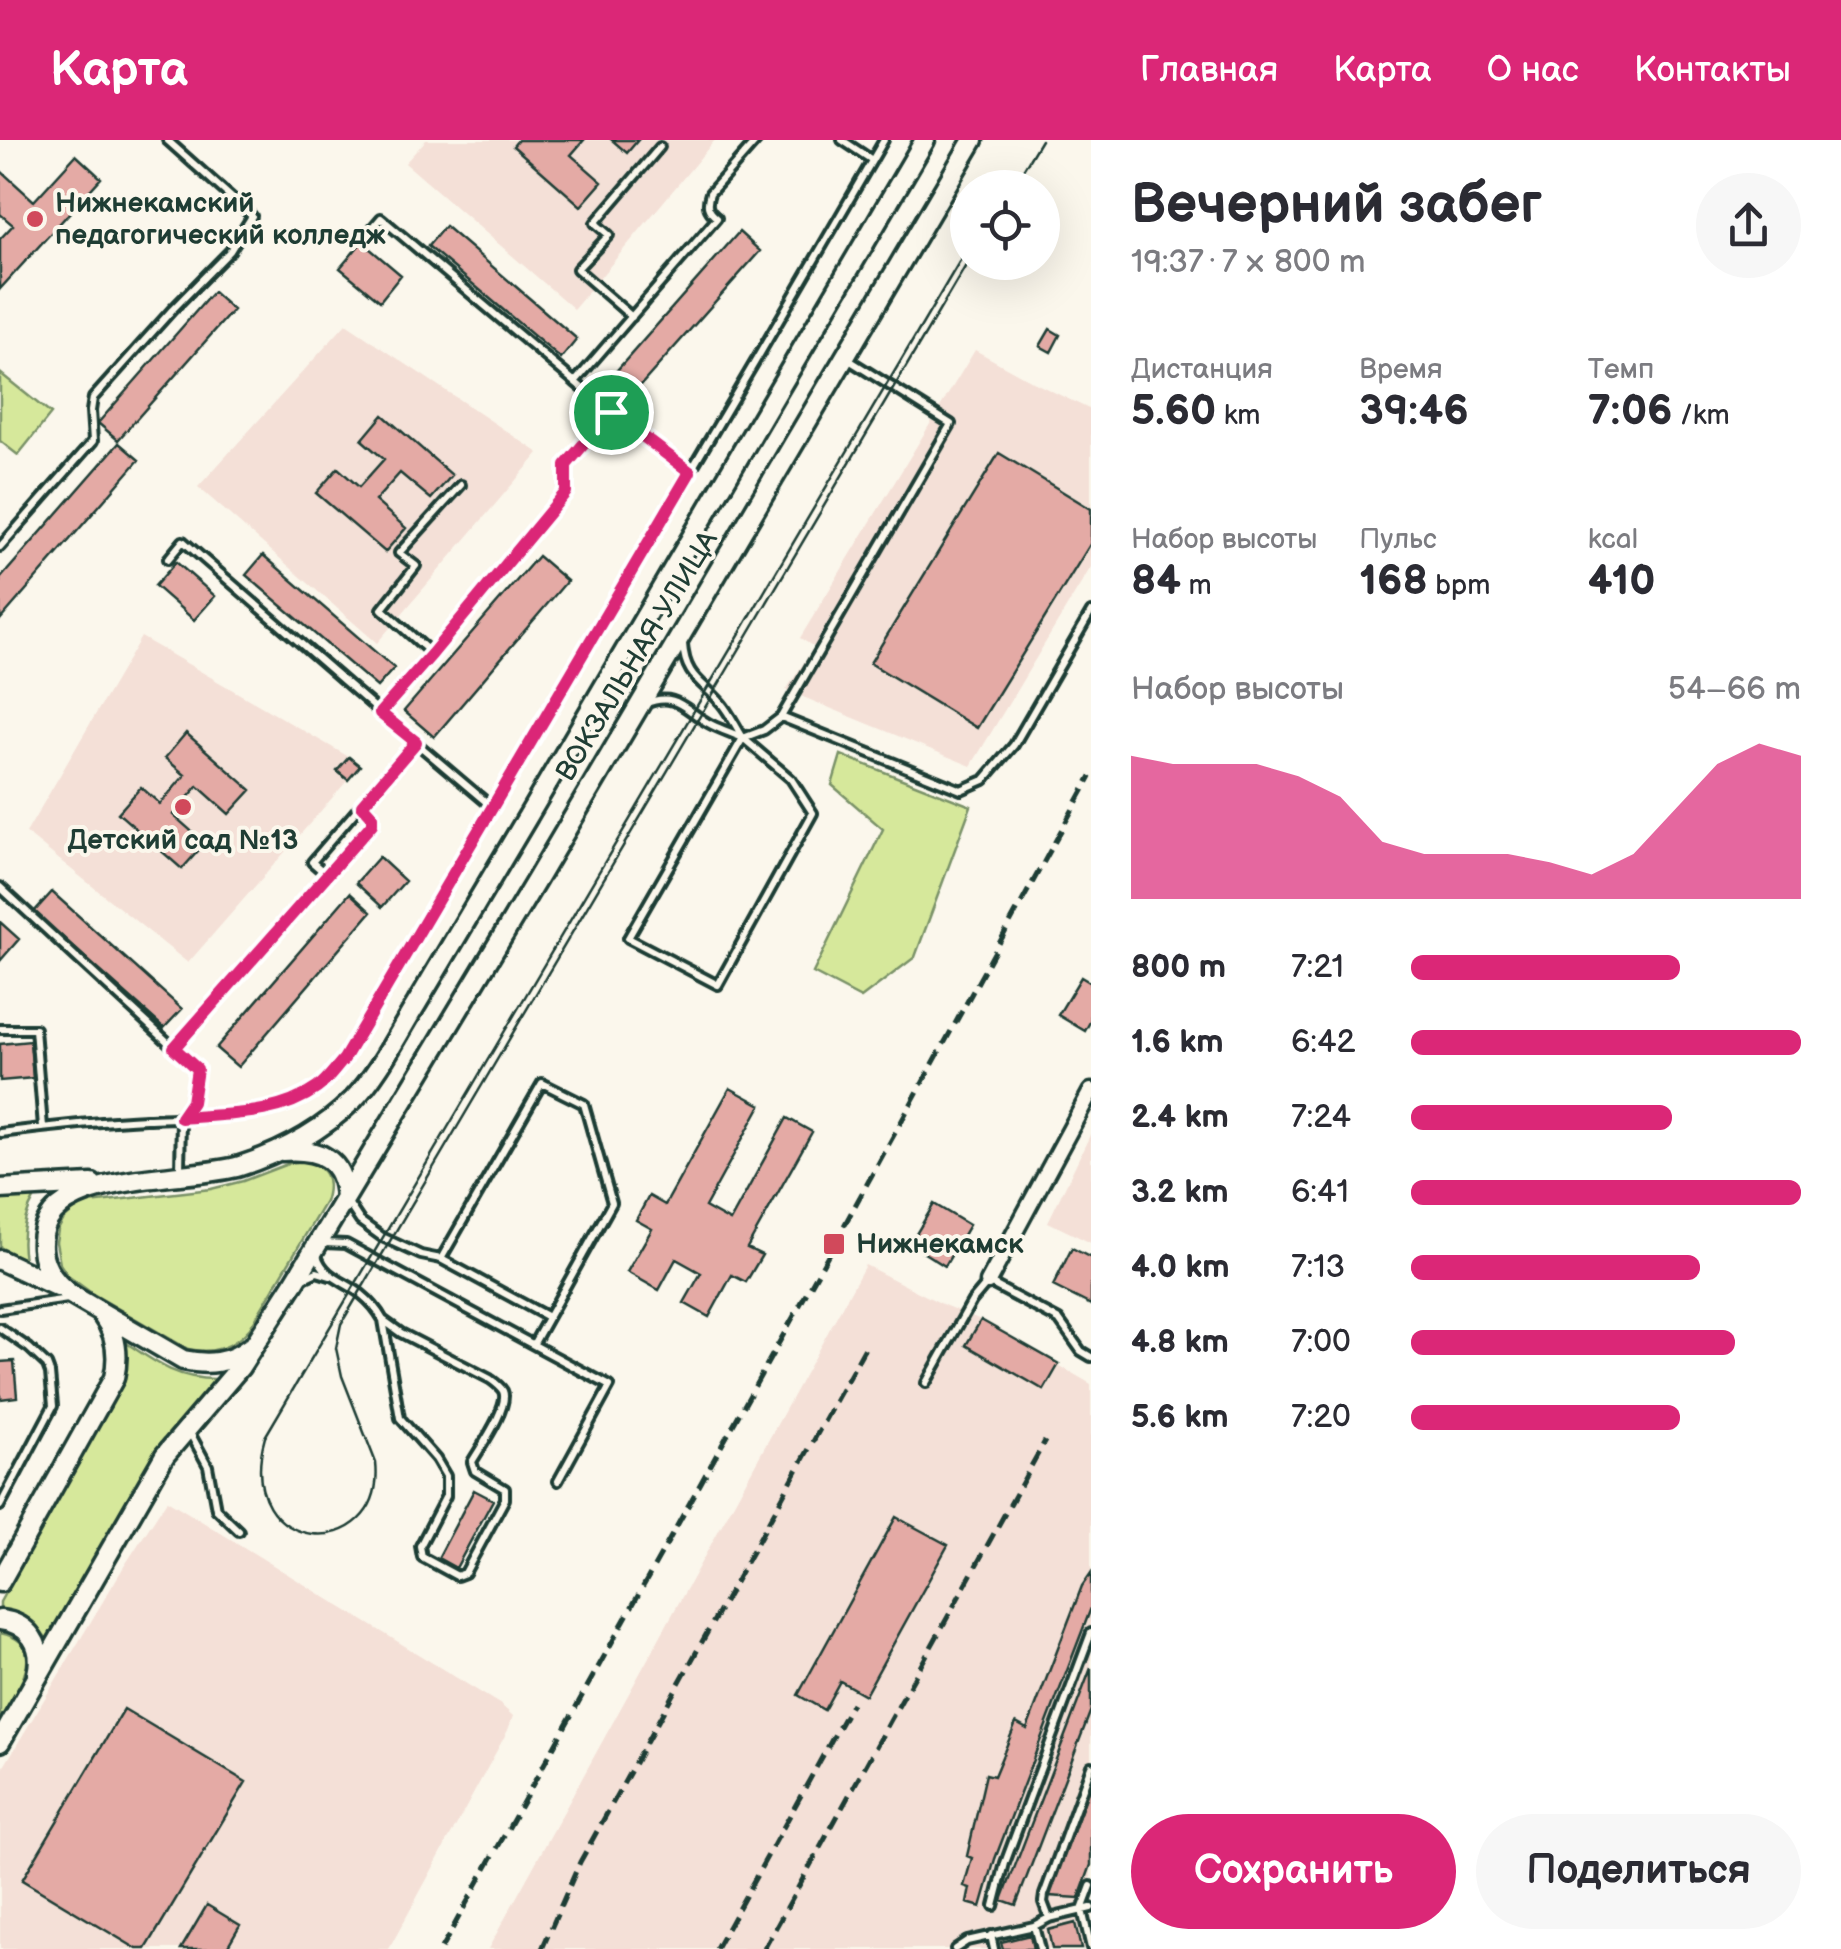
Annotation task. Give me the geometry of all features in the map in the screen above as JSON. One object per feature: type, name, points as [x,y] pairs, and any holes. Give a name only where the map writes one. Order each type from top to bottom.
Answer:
[{"type":"main road","name":"ВОКЗАЛЬНАЯ УЛИЦА","points":[[70,1294],[50,1273],[42,1241],[47,1225],[66,1202],[112,1183],[214,1173],[240,1166],[277,1152],[355,1098],[381,1061],[925,140]]},
{"type":"main road","name":"ВОКЗАЛЬНАЯ УЛИЦА","points":[[0,1742],[165,1455],[218,1395],[294,1283],[973,140]]},
{"type":"main road","name":"ВОКЗАЛЬНАЯ УЛИЦА","points":[[277,1152],[302,1150],[326,1157],[340,1173],[345,1198]]},
{"type":"main road","points":[[0,1190],[112,1183]]},
{"type":"main road","points":[[0,1260],[70,1294],[183,1360],[227,1361],[258,1341]]},
{"type":"main road","points":[[0,1582],[114,1378],[115,1339],[100,1312]]},
{"type":"main road","points":[[0,1620],[19,1625],[37,1644],[40,1660],[36,1679]]},
{"type":"street","points":[[988,1282],[1091,1090]]},
{"type":"lane","points":[[0,547],[94,441],[90,411],[93,398],[230,251],[252,216],[167,140]]},
{"type":"lane","points":[[575,382],[717,218],[709,211],[710,193],[756,140]]},
{"type":"lane","points":[[842,140],[872,160]]},
{"type":"lane","points":[[0,1133],[272,1110],[321,1086],[344,1059],[884,140]]},
{"type":"lane","points":[[632,317],[577,269],[608,235],[595,223],[660,147]]},
{"type":"lane","points":[[369,232],[382,218],[611,412],[690,472]]},
{"type":"lane","points":[[683,632],[688,666],[696,680],[721,703],[743,738],[791,779],[813,813],[718,985],[628,938],[743,738],[764,730],[781,717],[951,424],[845,358]]},
{"type":"lane","points":[[380,713],[566,492],[566,465],[611,412]]},
{"type":"lane","points":[[432,654],[382,609],[416,566],[399,553],[461,484]]},
{"type":"lane","points":[[168,559],[183,542],[492,806]]},
{"type":"lane","points":[[781,717],[960,790],[984,780],[1014,745],[1091,612]]},
{"type":"lane","points":[[639,706],[667,698],[681,703],[709,724],[743,738]]},
{"type":"lane","points":[[327,875],[312,862],[416,742]]},
{"type":"lane","points":[[174,1048],[372,824],[372,816],[362,805]]},
{"type":"lane","points":[[0,887],[197,1069],[192,1102],[181,1118],[180,1176]]},
{"type":"lane","points":[[0,1029],[35,1029],[43,1128]]},
{"type":"lane","points":[[442,1259],[542,1083],[584,1104],[612,1203],[534,1343]]},
{"type":"lane","points":[[345,1198],[360,1220],[382,1237],[442,1259],[548,1316]]},
{"type":"lane","points":[[383,1320],[490,1379],[505,1396],[472,1462],[475,1471],[505,1490],[506,1499],[465,1573],[457,1576],[422,1557],[420,1546],[446,1496],[446,1476],[400,1418],[383,1320],[375,1306],[359,1292],[320,1266],[316,1246],[346,1244],[610,1386],[558,1481]]},
{"type":"lane","points":[[294,1283],[317,1272],[331,1276]]},
{"type":"lane","points":[[926,1382],[972,1301],[988,1282],[1059,1320],[1080,1350],[1091,1357]]},
{"type":"lane","points":[[0,1310],[70,1294]]},
{"type":"lane","points":[[0,1328],[47,1365],[54,1406],[0,1506]]},
{"type":"lane","points":[[187,1428],[208,1466],[216,1510],[239,1530]]},
{"type":"lane","points":[[994,1906],[1005,1863],[1091,1634]]},
{"type":"lane","points":[[1049,1918],[1044,1895],[1091,1766]]},
{"type":"lane","points":[[1091,1886],[1087,1909],[1091,1948]]},
{"type":"lane","points":[[955,1949],[967,1941],[1087,1909]]},
{"type":"lane","points":[[1034,1926],[1040,1949]]},
{"type":"lane","points":[[991,1936],[994,1949]]},
{"type":"shaded area","points":[[426,140],[715,140],[574,309],[405,163]]},
{"type":"shaded area","points":[[346,324],[539,453],[377,643],[198,487]]},
{"type":"shaded area","points":[[975,350],[1091,410],[1091,567],[971,766],[786,690],[814,647],[800,638]]},
{"type":"shaded area","name":"Детский сад №13","points":[[141,637],[360,766],[188,963],[26,833]]},
{"type":"shaded area","points":[[1091,1133],[1091,1243],[1048,1222]]},
{"type":"shaded area","points":[[865,1265],[981,1320],[1091,1384],[1091,1949],[488,1949]]},
{"type":"shaded area","points":[[167,1500],[513,1716],[389,1949],[0,1949],[0,1773]]},
{"type":"green space","points":[[0,373],[51,414],[18,455],[0,441]]},
{"type":"green space","points":[[841,755],[971,806],[915,957],[861,998],[813,973],[883,829],[832,785]]},
{"type":"green space","points":[[302,1161],[317,1166],[326,1175],[325,1202],[250,1328],[230,1345],[206,1351],[188,1349],[93,1294],[68,1276],[60,1264],[58,1230],[81,1204],[211,1189]]},
{"type":"green space","points":[[35,1197],[23,1227],[24,1260],[0,1247],[0,1200]]},
{"type":"green space","points":[[125,1342],[178,1373],[215,1379],[162,1441],[47,1639],[27,1619],[0,1609],[0,1602],[118,1391],[125,1367]]},
{"type":"green space","points":[[0,1633],[16,1639],[27,1658],[21,1684],[0,1720]]},
{"type":"building","points":[[518,140],[584,140],[571,155],[602,182],[581,206],[513,146]]},
{"type":"building","points":[[612,140],[638,140],[627,153]]},
{"type":"building","name":"Нижнекамский педагогический колледж","points":[[76,155],[101,178],[0,289],[0,239],[13,225],[0,214],[0,170],[34,201]]},
{"type":"building","points":[[445,226],[577,339],[561,359],[428,246]]},
{"type":"building","points":[[739,232],[760,251],[625,403],[604,385]]},
{"type":"building","points":[[362,242],[401,275],[380,301],[340,268]]},
{"type":"building","points":[[213,292],[233,310],[118,440],[98,423]]},
{"type":"building","points":[[1050,329],[1060,335],[1051,352],[1040,346]]},
{"type":"building","points":[[383,415],[452,475],[431,499],[400,473],[375,501],[406,528],[385,552],[316,493],[338,468],[359,487],[384,459],[362,440]]},
{"type":"building","points":[[119,443],[139,460],[0,620],[0,579]]},
{"type":"building","points":[[999,453],[1091,509],[1091,543],[977,728],[870,663]]},
{"type":"building","points":[[263,555],[394,668],[377,687],[246,575]]},
{"type":"building","points":[[538,556],[567,581],[434,737],[404,711]]},
{"type":"building","points":[[176,562],[215,596],[194,620],[155,586]]},
{"type":"building","points":[[186,733],[251,790],[229,814],[198,786],[173,815],[205,843],[182,869],[118,813],[141,787],[160,804],[185,775],[165,758]]},
{"type":"building","points":[[349,757],[360,766],[348,780],[337,771]]},
{"type":"building","points":[[379,857],[405,881],[382,907],[356,883]]},
{"type":"building","points":[[52,892],[182,1009],[164,1028],[34,912]]},
{"type":"building","points":[[350,893],[371,912],[238,1067],[216,1048]]},
{"type":"building","points":[[0,922],[19,939],[0,961]]},
{"type":"building","points":[[1081,977],[1091,983],[1091,1020],[1085,1031],[1058,1015]]},
{"type":"building","points":[[30,1041],[33,1078],[0,1081],[0,1044]]},
{"type":"building","points":[[730,1088],[761,1105],[705,1207],[730,1221],[787,1118],[812,1132],[747,1248],[762,1255],[746,1282],[732,1275],[709,1317],[684,1303],[701,1273],[676,1259],[659,1290],[627,1272],[652,1229],[636,1220],[649,1196],[665,1205]]},
{"type":"building","points":[[934,1204],[969,1225],[945,1266],[910,1244]]},
{"type":"building","points":[[1072,1248],[1091,1258],[1091,1305],[1053,1286]]},
{"type":"building","points":[[981,1320],[1059,1364],[1044,1390],[966,1345]]},
{"type":"building","points":[[14,1361],[17,1397],[0,1399],[0,1362]]},
{"type":"building","points":[[474,1490],[493,1500],[456,1568],[438,1558]]},
{"type":"building","points":[[896,1517],[948,1545],[865,1695],[840,1681],[824,1710],[798,1695]]},
{"type":"building","points":[[1091,1573],[1091,1608],[995,1859],[981,1907],[967,1903],[970,1888],[964,1886],[972,1858],[967,1856],[986,1774],[994,1776],[1016,1723],[1027,1729],[1082,1586]]},
{"type":"building","points":[[1091,1668],[1091,1710],[1016,1905],[1002,1900]]},
{"type":"building","points":[[124,1709],[246,1782],[146,1949],[137,1949],[22,1880]]},
{"type":"building","points":[[1091,1783],[1091,1865],[1079,1898],[1049,1896]]},
{"type":"building","points":[[207,1905],[240,1925],[226,1949],[181,1949]]},
{"type":"building","points":[[1075,1923],[1081,1949],[1052,1949],[1048,1930]]},
{"type":"building","points":[[1030,1935],[1033,1949],[1003,1949],[1001,1942]]},
{"type":"tram line","points":[[1023,170],[1041,140]]},
{"type":"tram line","points":[[950,277],[265,1437],[260,1477],[270,1507],[288,1526],[312,1534],[337,1532],[359,1519],[373,1496],[376,1463],[342,1376],[336,1348],[341,1324],[957,280]]},
{"type":"railway","points":[[441,1949],[1091,776]]},
{"type":"railway","points":[[542,1949],[580,1862],[866,1346]]},
{"type":"railway","points":[[764,1949],[1045,1441]]},
{"type":"railway","points":[[716,1949],[852,1703]]},
{"type":"place","name":"Нижнекамский педагогический колледж","points":[[35,219]]},
{"type":"place","name":"Детский сад №13","points":[[183,807]]},
{"type":"place","name":"Нижнекамск","points":[[834,1244]]},
{"type":"route","points":[[611,412],[690,472],[344,1059],[321,1086],[272,1110],[181,1118],[192,1102],[197,1069],[174,1048],[372,824],[372,816],[362,805],[416,742],[380,713],[566,492],[566,465],[611,412]]}]
